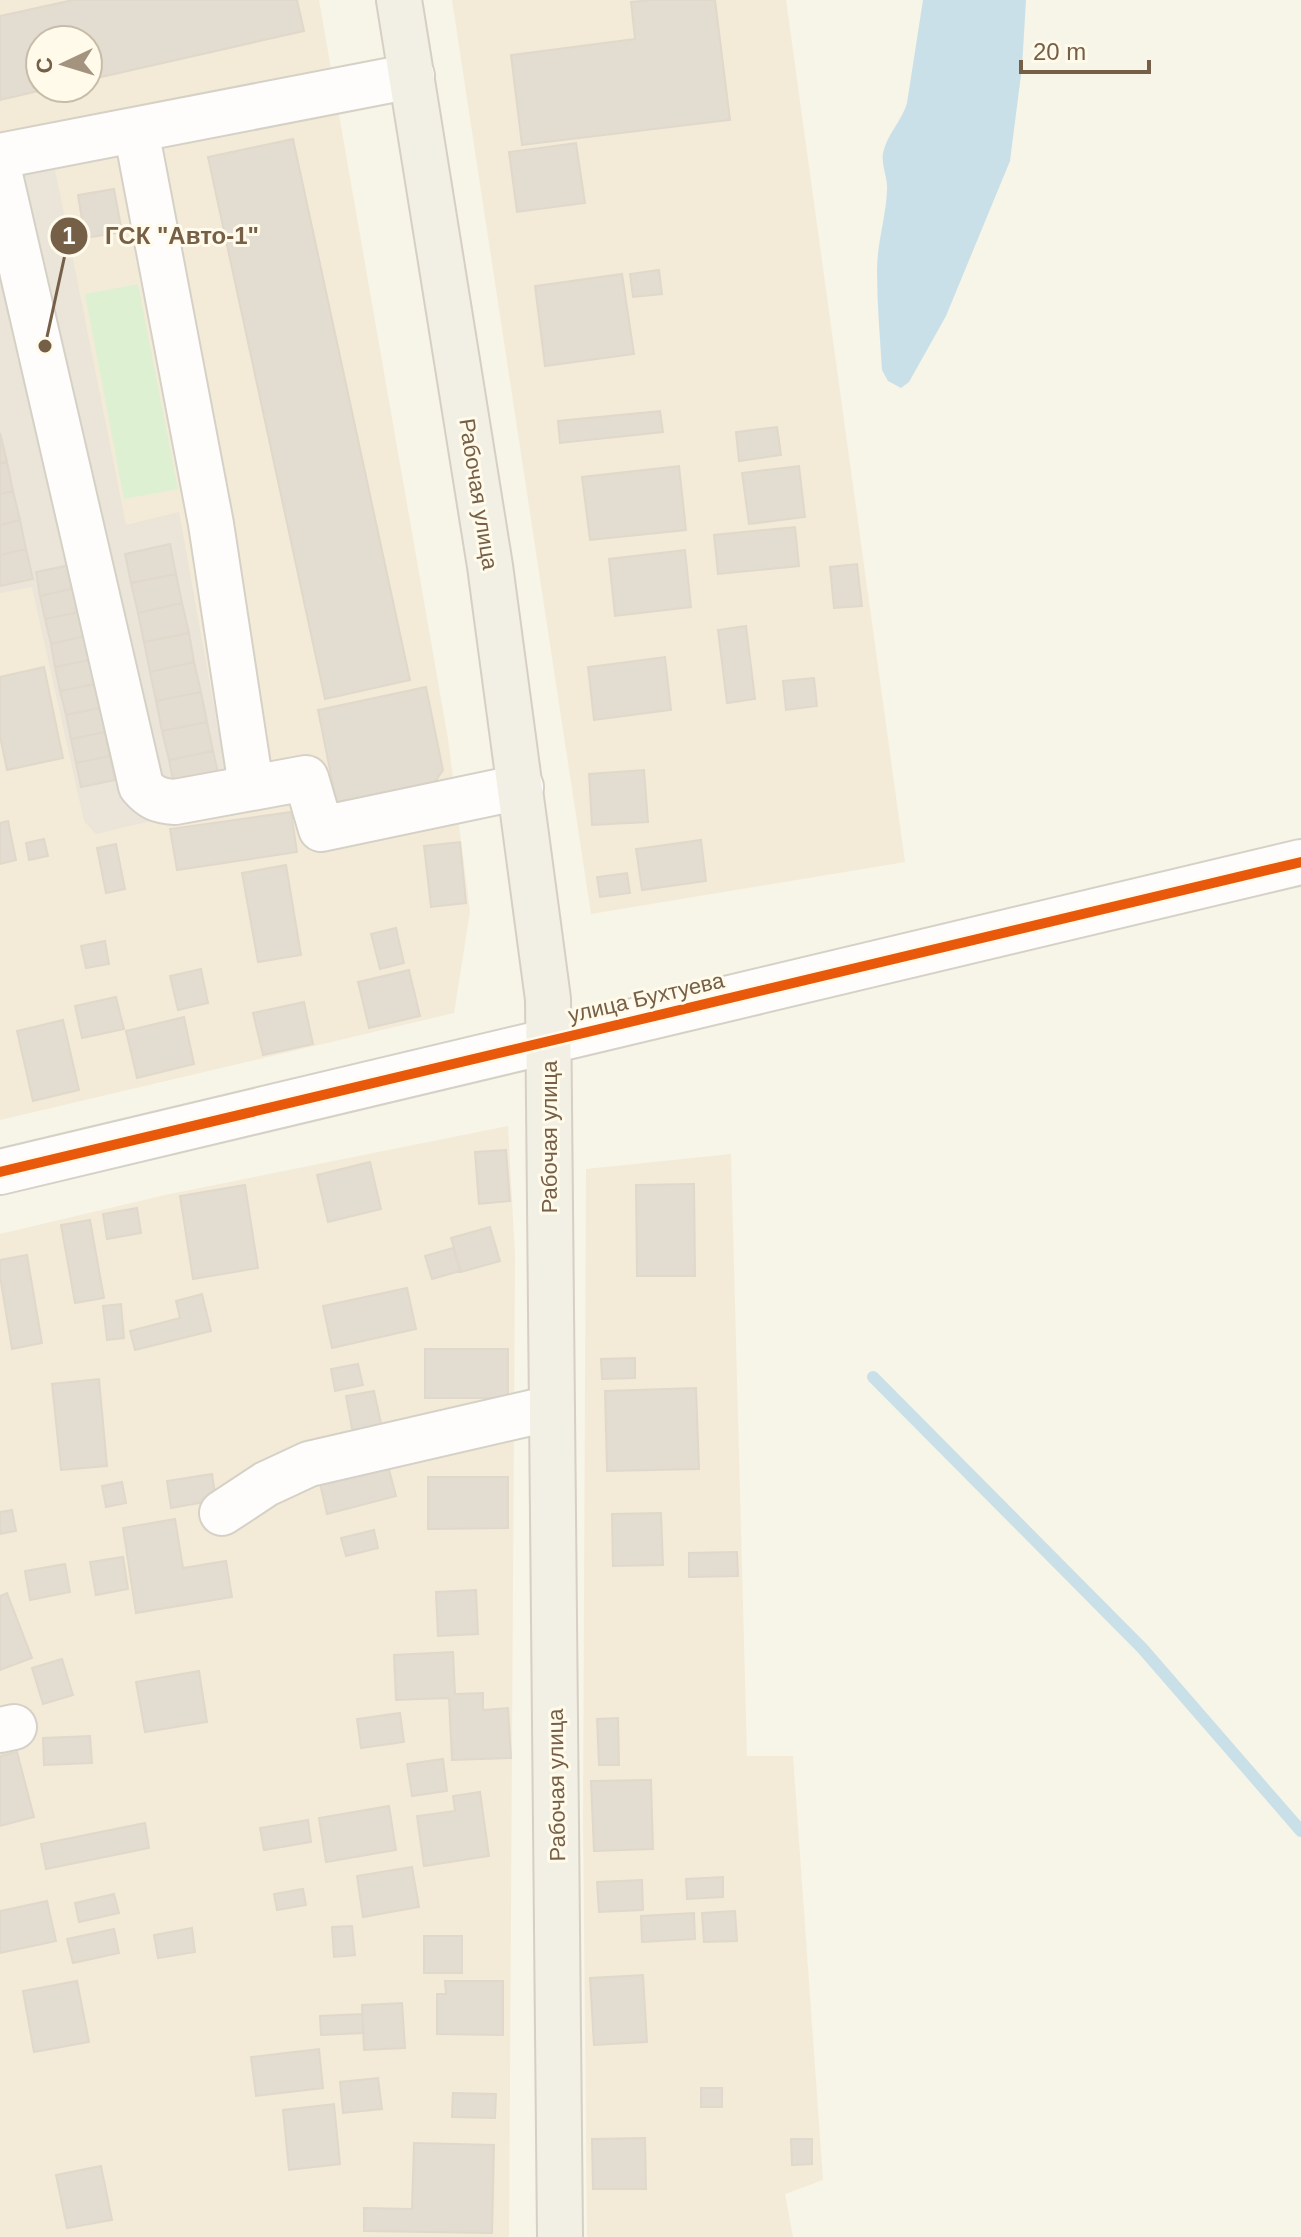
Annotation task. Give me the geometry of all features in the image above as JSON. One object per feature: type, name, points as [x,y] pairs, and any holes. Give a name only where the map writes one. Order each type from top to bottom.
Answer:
[{"type":"main road","name":"Рабочая улица","points":[[399,0],[490,566],[548,999],[560,2237]]},
{"type":"street","points":[[0,156],[412,76]]},
{"type":"street","points":[[136,130],[211,524],[251,786]]},
{"type":"street","points":[[0,175],[141,786],[148,795],[161,802],[175,802],[306,778],[321,829],[521,787]]},
{"type":"street","name":"улица Бухтуева","points":[[0,1172],[1301,862]]},
{"type":"street","points":[[222,1513],[266,1484],[309,1464],[552,1408]]},
{"type":"shaded area","points":[[0,0],[319,0],[448,739],[470,911],[454,1013],[0,1120]]},
{"type":"shaded area","points":[[452,0],[786,0],[905,862],[591,914]]},
{"type":"shaded area","points":[[55,169],[126,525],[179,512],[231,802],[96,834],[84,821],[32,587],[0,593],[0,180]]},
{"type":"shaded area","points":[[508,1126],[515,1255],[509,2237],[0,2237],[0,1234],[165,1195]]},
{"type":"shaded area","points":[[731,1154],[747,1756],[793,1756],[823,2180],[785,2194],[793,2237],[587,2237],[583,1818],[586,1169]]},
{"type":"green space","points":[[138,284],[178,489],[124,499],[85,294]]},
{"type":"water","points":[[923,0],[1026,0],[1022,67],[1010,161],[946,316],[909,382],[901,388],[888,381],[882,370],[877,271],[887,190],[883,153],[907,103]]},
{"type":"building","points":[[73,0],[297,0],[304,31],[104,76],[104,24],[24,24],[24,94],[0,100],[0,16]]},
{"type":"building","points":[[715,0],[730,120],[522,145],[511,55],[635,39],[631,2]]},
{"type":"building","points":[[293,139],[410,680],[325,699],[208,157]]},
{"type":"building","points":[[576,143],[585,203],[517,212],[509,152]]},
{"type":"building","points":[[114,189],[122,232],[85,238],[78,195]]},
{"type":"building","points":[[659,270],[662,294],[633,297],[630,274]]},
{"type":"building","points":[[622,274],[634,354],[545,366],[535,286]]},
{"type":"building","points":[[660,411],[663,432],[560,443],[558,421]]},
{"type":"building","points":[[777,427],[781,455],[739,461],[736,432]]},
{"type":"building","points":[[0,433],[7,462],[0,463]]},
{"type":"building","points":[[7,462],[13,491],[0,494],[0,463]]},
{"type":"building","points":[[679,466],[686,530],[590,540],[582,477]]},
{"type":"building","points":[[799,466],[805,517],[749,524],[742,473]]},
{"type":"building","points":[[13,491],[20,520],[0,525],[0,494]]},
{"type":"building","points":[[20,520],[26,549],[0,555],[0,525]]},
{"type":"building","points":[[795,527],[799,566],[718,574],[714,535]]},
{"type":"building","points":[[170,544],[176,574],[131,583],[125,554]]},
{"type":"building","points":[[26,549],[33,579],[0,586],[0,555]]},
{"type":"building","points":[[685,550],[691,607],[615,616],[609,559]]},
{"type":"building","points":[[857,564],[862,606],[834,608],[830,567]]},
{"type":"building","points":[[70,565],[75,588],[40,596],[36,572]]},
{"type":"building","points":[[176,574],[182,603],[138,613],[131,583]]},
{"type":"building","points":[[75,588],[79,612],[45,619],[40,596]]},
{"type":"building","points":[[182,603],[189,633],[144,642],[138,613]]},
{"type":"building","points":[[79,612],[85,636],[51,644],[45,619]]},
{"type":"building","points":[[746,626],[755,699],[727,703],[718,630]]},
{"type":"building","points":[[189,633],[194,662],[150,672],[144,642]]},
{"type":"building","points":[[85,636],[90,660],[55,667],[51,644]]},
{"type":"building","points":[[665,657],[671,710],[594,720],[588,667]]},
{"type":"building","points":[[90,660],[95,684],[60,691],[55,667]]},
{"type":"building","points":[[194,662],[201,692],[156,701],[150,672]]},
{"type":"building","points":[[44,667],[63,758],[7,770],[0,737],[0,677]]},
{"type":"building","points":[[814,678],[817,706],[786,710],[783,681]]},
{"type":"building","points":[[95,684],[100,708],[66,715],[60,691]]},
{"type":"building","points":[[426,687],[443,770],[424,798],[339,815],[318,710]]},
{"type":"building","points":[[201,692],[207,722],[162,731],[156,701]]},
{"type":"building","points":[[100,708],[105,732],[71,739],[66,715]]},
{"type":"building","points":[[207,722],[213,751],[169,760],[162,731]]},
{"type":"building","points":[[105,732],[110,756],[76,763],[71,739]]},
{"type":"building","points":[[213,751],[220,781],[175,790],[169,760]]},
{"type":"building","points":[[110,756],[115,780],[81,787],[76,763]]},
{"type":"building","points":[[644,770],[648,822],[592,825],[589,774]]},
{"type":"building","points":[[291,812],[297,852],[177,870],[170,829]]},
{"type":"building","points":[[8,821],[16,860],[0,864],[0,823]]},
{"type":"building","points":[[44,839],[48,856],[29,860],[26,843]]},
{"type":"building","points":[[701,840],[706,881],[642,890],[636,849]]},
{"type":"building","points":[[460,842],[466,903],[431,907],[424,846]]},
{"type":"building","points":[[116,844],[125,889],[106,893],[97,848]]},
{"type":"building","points":[[286,865],[301,955],[258,962],[242,873]]},
{"type":"building","points":[[627,873],[630,893],[600,897],[597,877]]},
{"type":"building","points":[[396,928],[404,963],[380,969],[371,934]]},
{"type":"building","points":[[105,941],[109,964],[86,968],[81,946]]},
{"type":"building","points":[[201,969],[208,1003],[178,1010],[170,976]]},
{"type":"building","points":[[409,970],[420,1016],[369,1028],[358,982]]},
{"type":"building","points":[[116,997],[124,1029],[82,1038],[75,1006]]},
{"type":"building","points":[[304,1002],[313,1044],[263,1055],[253,1013]]},
{"type":"building","points":[[184,1017],[194,1064],[137,1078],[126,1031]]},
{"type":"building","points":[[63,1020],[79,1090],[33,1101],[17,1031]]},
{"type":"building","points":[[506,1150],[510,1201],[479,1204],[475,1152]]},
{"type":"building","points":[[370,1162],[381,1209],[328,1222],[317,1175]]},
{"type":"building","points":[[694,1184],[695,1276],[637,1276],[636,1185]]},
{"type":"building","points":[[245,1185],[258,1268],[193,1279],[180,1196]]},
{"type":"building","points":[[137,1208],[141,1233],[107,1239],[103,1214]]},
{"type":"building","points":[[90,1220],[104,1298],[75,1303],[61,1225]]},
{"type":"building","points":[[490,1227],[500,1261],[461,1272],[451,1238]]},
{"type":"building","points":[[453,1248],[460,1271],[432,1279],[425,1256]]},
{"type":"building","points":[[27,1255],[42,1343],[12,1349],[0,1260]]},
{"type":"building","points":[[407,1288],[416,1329],[332,1348],[323,1306]]},
{"type":"building","points":[[202,1294],[211,1331],[135,1350],[130,1331],[180,1318],[176,1301]]},
{"type":"building","points":[[121,1304],[124,1338],[107,1340],[103,1306]]},
{"type":"building","points":[[425,1349],[508,1349],[508,1398],[425,1398]]},
{"type":"building","points":[[635,1358],[635,1378],[602,1379],[601,1359]]},
{"type":"building","points":[[358,1364],[363,1385],[335,1391],[331,1369]]},
{"type":"building","points":[[99,1379],[107,1466],[61,1470],[52,1384]]},
{"type":"building","points":[[696,1388],[699,1469],[607,1471],[605,1391]]},
{"type":"building","points":[[374,1391],[382,1428],[353,1434],[346,1396]]},
{"type":"building","points":[[387,1462],[396,1496],[327,1514],[319,1479]]},
{"type":"building","points":[[212,1474],[216,1500],[171,1508],[167,1481]]},
{"type":"building","points":[[428,1477],[508,1477],[508,1528],[428,1529]]},
{"type":"building","points":[[122,1482],[126,1503],[106,1507],[102,1486]]},
{"type":"building","points":[[12,1510],[16,1531],[0,1534],[0,1512]]},
{"type":"building","points":[[661,1513],[663,1565],[613,1566],[612,1514]]},
{"type":"building","points":[[175,1519],[183,1568],[226,1561],[232,1597],[136,1613],[123,1528]]},
{"type":"building","points":[[374,1530],[378,1548],[346,1556],[341,1538]]},
{"type":"building","points":[[737,1552],[738,1576],[689,1577],[689,1553]]},
{"type":"building","points":[[123,1557],[128,1589],[96,1595],[90,1562]]},
{"type":"building","points":[[65,1564],[70,1592],[30,1600],[25,1571]]},
{"type":"building","points":[[476,1590],[478,1634],[438,1636],[436,1592]]},
{"type":"building","points":[[7,1593],[32,1658],[0,1670],[0,1596]]},
{"type":"building","points":[[453,1652],[455,1694],[483,1693],[483,1710],[508,1708],[511,1758],[452,1760],[449,1698],[396,1700],[394,1655]]},
{"type":"building","points":[[62,1659],[73,1695],[43,1704],[32,1668]]},
{"type":"building","points":[[199,1671],[207,1722],[145,1732],[136,1682]]},
{"type":"building","points":[[400,1713],[404,1742],[361,1748],[357,1719]]},
{"type":"building","points":[[618,1718],[619,1765],[599,1765],[597,1719]]},
{"type":"building","points":[[90,1736],[92,1763],[44,1765],[43,1738]]},
{"type":"building","points":[[17,1752],[34,1817],[0,1826],[0,1756]]},
{"type":"building","points":[[443,1759],[447,1791],[412,1796],[407,1764]]},
{"type":"building","points":[[651,1780],[653,1849],[594,1851],[591,1781]]},
{"type":"building","points":[[480,1792],[489,1856],[424,1866],[417,1816],[455,1811],[453,1796]]},
{"type":"building","points":[[389,1806],[396,1850],[326,1862],[319,1818]]},
{"type":"building","points":[[308,1820],[311,1842],[264,1850],[260,1828]]},
{"type":"building","points":[[145,1823],[149,1848],[46,1869],[41,1844]]},
{"type":"building","points":[[412,1867],[419,1907],[363,1917],[357,1876]]},
{"type":"building","points":[[723,1877],[723,1897],[687,1899],[686,1879]]},
{"type":"building","points":[[642,1880],[643,1910],[599,1912],[597,1882]]},
{"type":"building","points":[[303,1889],[306,1905],[277,1910],[274,1894]]},
{"type":"building","points":[[114,1894],[119,1913],[79,1922],[75,1903]]},
{"type":"building","points":[[47,1901],[56,1941],[0,1953],[0,1911]]},
{"type":"building","points":[[735,1911],[737,1941],[704,1942],[702,1913]]},
{"type":"building","points":[[694,1913],[695,1939],[642,1942],[641,1916]]},
{"type":"building","points":[[352,1926],[355,1955],[334,1957],[332,1927]]},
{"type":"building","points":[[192,1928],[195,1952],[158,1958],[154,1935]]},
{"type":"building","points":[[114,1929],[119,1953],[73,1963],[67,1939]]},
{"type":"building","points":[[424,1936],[462,1936],[462,1973],[424,1973]]},
{"type":"building","points":[[643,1975],[647,2042],[594,2045],[590,1978]]},
{"type":"building","points":[[77,1981],[89,2042],[34,2052],[23,1991]]},
{"type":"building","points":[[445,1981],[503,1981],[503,2035],[437,2034],[437,1994],[446,1994]]},
{"type":"building","points":[[402,2003],[405,2048],[364,2050],[362,2005]]},
{"type":"building","points":[[362,2014],[364,2033],[321,2035],[320,2016]]},
{"type":"building","points":[[319,2049],[323,2088],[256,2096],[251,2057]]},
{"type":"building","points":[[378,2078],[382,2109],[343,2113],[340,2082]]},
{"type":"building","points":[[701,2088],[722,2088],[722,2107],[701,2107]]},
{"type":"building","points":[[453,2093],[496,2094],[495,2118],[452,2117]]},
{"type":"building","points":[[334,2104],[340,2164],[289,2170],[283,2110]]},
{"type":"building","points":[[645,2138],[646,2189],[593,2189],[592,2139]]},
{"type":"building","points":[[791,2139],[812,2139],[812,2164],[792,2165]]},
{"type":"building","points":[[414,2143],[494,2145],[492,2233],[364,2231],[364,2208],[412,2209]]},
{"type":"building","points":[[101,2166],[112,2220],[67,2228],[56,2175]]},
{"type":"waterway","points":[[873,1377],[1142,1648],[1301,1831]]},
{"type":"cycle path","points":[[0,1172],[1301,862]]},
{"type":"place","name":"ГСК \"Авто-1\"","points":[[45,346]]}]
